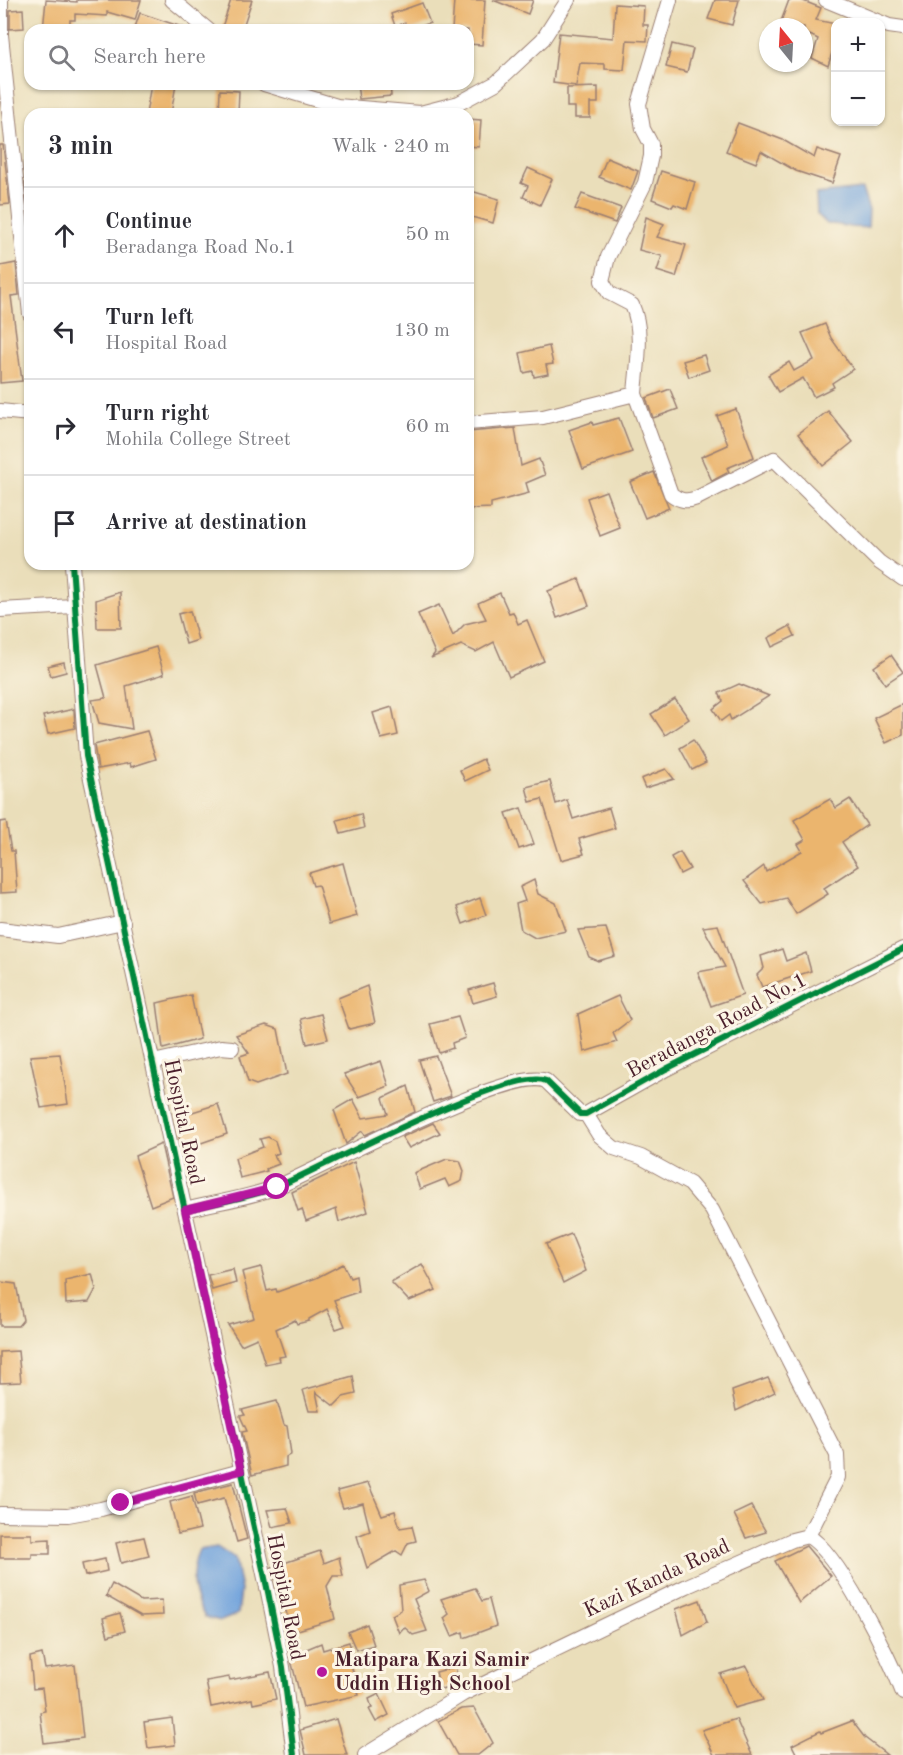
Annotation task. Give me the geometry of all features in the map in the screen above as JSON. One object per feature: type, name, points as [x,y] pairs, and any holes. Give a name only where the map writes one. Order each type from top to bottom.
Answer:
[{"type":"street","points":[[1,0],[1,23],[24,244]]},
{"type":"street","points":[[172,0],[201,24]]},
{"type":"street","points":[[440,108],[459,103],[496,83],[543,39],[568,0]]},
{"type":"street","points":[[670,0],[639,104],[643,129],[651,144],[645,183],[608,257],[602,281],[609,293],[632,305],[637,316],[639,328],[635,394],[671,494],[678,499],[689,501],[774,459],[879,562],[903,579]]},
{"type":"street","points":[[826,0],[889,26],[903,28]]},
{"type":"street","points":[[284,90],[337,106],[361,108]]},
{"type":"street","points":[[474,423],[543,417],[635,394]]},
{"type":"street","points":[[0,411],[24,413]]},
{"type":"street","name":"Hospital Road","points":[[72,570],[86,756],[280,1656],[294,1755]]},
{"type":"street","points":[[0,610],[74,606]]},
{"type":"street","points":[[0,929],[58,936],[123,922]]},
{"type":"street","name":"Beradanga Road No.1","points":[[586,1114],[676,1064],[903,949]]},
{"type":"street","points":[[153,1062],[221,1047],[232,1048]]},
{"type":"street","points":[[185,1210],[277,1187],[475,1095],[522,1081],[541,1079],[546,1081],[572,1108],[580,1114],[586,1114],[599,1135],[614,1148],[641,1157],[690,1184],[712,1210],[837,1455],[838,1477],[808,1536],[818,1541],[832,1560],[898,1662],[903,1693]]},
{"type":"street","points":[[0,1514],[68,1515],[101,1509],[241,1471]]},
{"type":"street","name":"Kazi Kanda Road","points":[[365,1755],[463,1694],[687,1586],[792,1540],[808,1536]]},
{"type":"water","points":[[862,189],[869,210],[868,227],[856,228],[827,224],[817,214],[816,194]]},
{"type":"water","points":[[217,1547],[235,1559],[241,1590],[238,1614],[221,1621],[205,1617],[197,1601],[193,1584],[194,1567],[199,1550]]},
{"type":"building","points":[[46,0],[77,2],[77,0],[141,0],[135,20],[107,12],[107,16],[75,14],[75,20],[70,20],[70,24],[44,24]]},
{"type":"building","points":[[231,0],[252,0],[244,24],[223,24]]},
{"type":"building","points":[[454,0],[485,0],[482,45],[474,44],[474,24],[452,24]]},
{"type":"building","points":[[493,0],[533,0],[528,14]]},
{"type":"building","points":[[715,0],[739,0],[732,25],[708,19]]},
{"type":"building","points":[[789,0],[801,0],[821,8],[816,20],[831,23],[831,56],[828,66],[813,58],[818,39],[813,36],[813,18],[782,18]]},
{"type":"building","points":[[422,3],[430,23],[394,24],[391,14]]},
{"type":"building","points":[[615,4],[644,6],[643,25],[648,25],[647,41],[627,40],[624,70],[605,69],[605,64],[580,63],[576,86],[553,83],[559,33],[613,38]]},
{"type":"building","points":[[23,9],[24,28],[10,29],[10,10]]},
{"type":"building","points":[[140,13],[173,24],[136,24]]},
{"type":"building","points":[[672,44],[693,49],[687,72],[666,67]]},
{"type":"building","points":[[598,87],[598,103],[590,103],[590,118],[575,118],[575,107],[567,107],[567,88]]},
{"type":"building","points":[[150,90],[175,90],[172,108],[147,108]]},
{"type":"building","points":[[220,90],[239,91],[238,108],[219,108]]},
{"type":"building","points":[[358,90],[390,90],[391,96],[359,99]]},
{"type":"building","points":[[474,119],[481,120],[479,147],[474,147]]},
{"type":"building","points":[[738,123],[783,140],[814,158],[817,149],[841,157],[832,183],[796,171],[761,151],[756,163],[726,151]]},
{"type":"building","points":[[0,145],[3,145],[10,204],[0,205]]},
{"type":"building","points":[[607,158],[638,171],[631,190],[599,177]]},
{"type":"building","points":[[528,168],[552,179],[540,205],[523,197],[528,186],[521,183]]},
{"type":"building","points":[[661,171],[695,182],[687,209],[674,204],[672,207],[652,199]]},
{"type":"building","points":[[474,192],[499,199],[493,223],[474,218]]},
{"type":"building","points":[[582,194],[621,208],[615,223],[575,209]]},
{"type":"building","points":[[646,217],[664,224],[657,237],[686,245],[676,277],[657,271],[662,256],[639,250]]},
{"type":"building","points":[[16,263],[19,295],[11,296],[22,381],[0,383],[0,266]]},
{"type":"building","points":[[825,324],[831,338],[853,369],[832,383],[834,387],[814,397],[803,378],[778,392],[768,375],[789,362],[794,371],[814,360],[802,333]]},
{"type":"building","points":[[549,346],[553,364],[546,365],[548,374],[534,377],[533,371],[524,373],[520,353]]},
{"type":"building","points":[[704,355],[709,370],[689,377],[683,361]]},
{"type":"building","points":[[670,389],[678,409],[653,418],[646,398]]},
{"type":"building","points":[[736,409],[754,457],[727,468],[729,472],[712,481],[701,457],[728,445],[717,416]]},
{"type":"building","points":[[828,411],[853,442],[823,466],[798,434]]},
{"type":"building","points":[[619,418],[632,452],[583,469],[569,430],[592,422],[593,425]]},
{"type":"building","points":[[515,428],[521,466],[539,459],[545,475],[526,483],[529,493],[491,503],[491,508],[474,509],[474,431]]},
{"type":"building","points":[[654,472],[669,508],[645,518],[630,482]]},
{"type":"building","points":[[606,491],[620,528],[600,536],[587,498]]},
{"type":"building","points":[[579,579],[589,606],[557,618],[548,591]]},
{"type":"building","points":[[120,592],[121,628],[97,628],[96,600]]},
{"type":"building","points":[[500,593],[509,613],[513,612],[518,624],[527,620],[544,661],[509,677],[494,642],[476,652],[461,645],[431,658],[435,653],[418,614],[439,605],[453,636],[465,624],[486,619],[478,603]]},
{"type":"building","points":[[190,611],[198,640],[186,644],[178,614]]},
{"type":"building","points":[[790,626],[795,636],[772,647],[768,638]]},
{"type":"building","points":[[156,647],[164,674],[126,686],[132,729],[99,723],[92,700],[106,698],[97,665]]},
{"type":"building","points":[[891,655],[903,672],[885,684],[874,667]]},
{"type":"building","points":[[64,662],[66,672],[51,676],[48,666]]},
{"type":"building","points":[[739,684],[769,696],[731,720],[729,715],[721,721],[713,709],[723,701],[719,693]]},
{"type":"building","points":[[675,699],[689,719],[665,735],[651,714]]},
{"type":"building","points":[[903,704],[903,735],[886,743],[874,718]]},
{"type":"building","points":[[392,707],[398,735],[381,739],[373,713]]},
{"type":"building","points":[[74,709],[75,728],[48,734],[43,716]]},
{"type":"building","points":[[147,731],[156,759],[131,767],[130,763],[98,769],[94,745]]},
{"type":"building","points":[[693,740],[706,763],[692,770],[680,748]]},
{"type":"building","points":[[483,759],[488,770],[465,781],[460,770]]},
{"type":"building","points":[[666,769],[674,779],[645,788],[641,779]]},
{"type":"building","points":[[550,781],[556,804],[567,800],[573,819],[609,808],[615,828],[579,839],[584,854],[561,860],[542,799],[530,802],[526,787]]},
{"type":"building","points":[[830,799],[836,808],[850,799],[867,825],[842,842],[858,866],[824,888],[828,894],[796,914],[786,898],[762,904],[744,881],[764,866],[766,872],[802,851],[798,844],[805,840],[794,820]]},
{"type":"building","points":[[521,808],[534,844],[519,849],[506,813]]},
{"type":"building","points":[[361,814],[364,828],[341,834],[337,820]]},
{"type":"building","points":[[6,821],[11,851],[14,851],[17,892],[0,893],[0,822]]},
{"type":"building","points":[[680,852],[690,869],[680,874],[671,857]]},
{"type":"building","points":[[343,863],[357,916],[329,924],[318,885],[313,886],[309,873]]},
{"type":"building","points":[[534,880],[538,894],[556,903],[566,931],[535,938],[521,930],[516,904],[525,901],[520,887]]},
{"type":"building","points":[[480,898],[486,915],[463,924],[457,907]]},
{"type":"building","points":[[718,925],[743,995],[711,1006],[698,972],[725,967],[703,927]]},
{"type":"building","points":[[606,928],[615,956],[598,961],[589,957],[578,930]]},
{"type":"building","points":[[782,949],[786,961],[806,953],[811,971],[762,987],[757,975],[764,968],[761,956]]},
{"type":"building","points":[[493,983],[497,996],[473,1003],[469,990]]},
{"type":"building","points":[[367,986],[375,1023],[349,1029],[338,998]]},
{"type":"building","points":[[191,995],[200,1039],[163,1049],[157,1003]]},
{"type":"building","points":[[618,996],[630,1020],[613,1033],[617,1042],[584,1052],[578,1014]]},
{"type":"building","points":[[321,1014],[328,1039],[307,1044],[301,1019]]},
{"type":"building","points":[[458,1017],[465,1038],[452,1043],[453,1048],[439,1053],[430,1024]]},
{"type":"building","points":[[266,1025],[278,1029],[287,1074],[256,1085],[248,1082],[240,1056],[249,1053],[236,1035]]},
{"type":"building","points":[[60,1054],[68,1104],[41,1108],[30,1056]]},
{"type":"building","points":[[436,1056],[451,1096],[433,1102],[419,1060]]},
{"type":"building","points":[[381,1061],[389,1086],[359,1097],[344,1074]]},
{"type":"building","points":[[408,1086],[415,1112],[365,1135],[362,1131],[346,1144],[334,1110],[353,1099],[363,1118],[388,1114],[383,1098]]},
{"type":"building","points":[[218,1104],[227,1134],[181,1150],[178,1129],[187,1126],[186,1114]]},
{"type":"building","points":[[433,1123],[440,1133],[409,1148],[402,1137]]},
{"type":"building","points":[[268,1137],[275,1141],[279,1153],[274,1155],[279,1164],[266,1169],[267,1171],[240,1178],[235,1158],[263,1147],[260,1139]]},
{"type":"building","points":[[161,1144],[173,1197],[151,1206],[135,1156]]},
{"type":"building","points":[[447,1159],[460,1161],[464,1171],[462,1181],[449,1187],[445,1179],[420,1189],[414,1173]]},
{"type":"building","points":[[354,1162],[368,1212],[339,1222],[336,1209],[306,1221],[302,1209],[298,1211],[292,1192]]},
{"type":"building","points":[[571,1234],[586,1271],[563,1283],[546,1244]]},
{"type":"building","points":[[343,1264],[350,1278],[356,1276],[358,1292],[334,1300],[345,1326],[336,1329],[327,1309],[309,1321],[297,1324],[295,1320],[276,1329],[285,1356],[279,1357],[280,1361],[265,1364],[257,1338],[241,1345],[228,1325],[254,1318],[242,1272],[261,1267],[267,1291],[276,1289],[277,1292],[316,1278]]},
{"type":"building","points":[[422,1264],[436,1290],[409,1301],[391,1282]]},
{"type":"building","points":[[233,1269],[236,1283],[212,1290],[208,1275]]},
{"type":"building","points":[[92,1274],[96,1289],[89,1302],[66,1304],[65,1280]]},
{"type":"building","points":[[0,1282],[16,1284],[23,1320],[18,1326],[0,1326]]},
{"type":"building","points":[[18,1351],[21,1382],[0,1383],[0,1352]]},
{"type":"building","points":[[353,1376],[356,1394],[343,1397],[334,1406],[316,1392],[320,1411],[309,1411],[303,1390]]},
{"type":"building","points":[[768,1378],[775,1392],[736,1411],[732,1391]]},
{"type":"building","points":[[277,1401],[284,1425],[287,1426],[291,1454],[286,1457],[286,1466],[252,1475],[242,1432],[247,1431],[240,1416],[245,1415],[242,1410]]},
{"type":"building","points":[[233,1483],[247,1539],[237,1542],[224,1498],[197,1505],[194,1493]]},
{"type":"building","points":[[368,1483],[382,1515],[395,1511],[400,1528],[412,1526],[416,1541],[408,1543],[402,1555],[396,1551],[367,1568],[357,1536],[370,1531],[363,1503],[343,1508],[337,1491]]},
{"type":"building","points":[[192,1496],[200,1529],[178,1534],[170,1502]]},
{"type":"building","points":[[751,1506],[766,1532],[746,1538],[734,1514]]},
{"type":"building","points":[[287,1508],[292,1523],[272,1527],[267,1510]]},
{"type":"building","points":[[0,1534],[32,1534],[32,1540],[50,1539],[50,1554],[32,1554],[32,1558],[0,1558]]},
{"type":"building","points":[[144,1537],[149,1556],[121,1563],[116,1543]]},
{"type":"building","points":[[806,1546],[831,1576],[799,1603],[775,1561]]},
{"type":"building","points":[[320,1551],[324,1563],[339,1557],[343,1576],[333,1576],[327,1586],[335,1619],[291,1632],[282,1594],[279,1595],[272,1567]]},
{"type":"building","points":[[105,1559],[107,1571],[85,1576],[82,1564]]},
{"type":"building","points":[[424,1580],[429,1591],[414,1599],[427,1631],[413,1635],[404,1627],[399,1633],[392,1615],[401,1610],[399,1585]]},
{"type":"building","points":[[112,1584],[141,1601],[162,1600],[163,1615],[141,1616],[106,1596]]},
{"type":"building","points":[[475,1588],[482,1601],[489,1599],[496,1626],[464,1638],[463,1632],[452,1636],[444,1618],[449,1614],[441,1599]]},
{"type":"building","points":[[700,1600],[707,1622],[683,1635],[676,1609]]},
{"type":"building","points":[[120,1613],[125,1631],[108,1636],[103,1618]]},
{"type":"building","points":[[367,1624],[374,1645],[356,1650],[348,1632]]},
{"type":"building","points":[[349,1642],[353,1655],[349,1657],[359,1695],[303,1707],[290,1656],[321,1643],[323,1650]]},
{"type":"building","points":[[42,1654],[45,1669],[75,1665],[83,1738],[44,1743],[40,1712],[45,1711],[42,1688],[33,1689],[30,1657]]},
{"type":"building","points":[[746,1666],[763,1700],[734,1708],[720,1674]]},
{"type":"building","points":[[455,1667],[460,1685],[440,1689],[436,1672]]},
{"type":"building","points":[[270,1672],[276,1699],[253,1704],[252,1699],[211,1707],[206,1681],[229,1677],[230,1680]]},
{"type":"building","points":[[379,1694],[389,1715],[376,1722],[369,1709],[372,1708],[369,1699]]},
{"type":"building","points":[[474,1708],[493,1743],[478,1755],[457,1755],[438,1721],[461,1709]]},
{"type":"building","points":[[172,1718],[175,1745],[148,1748],[144,1722]]},
{"type":"building","points":[[336,1719],[347,1755],[306,1755],[300,1730]]},
{"type":"building","points":[[736,1719],[752,1755],[714,1755],[702,1730]]},
{"type":"building","points":[[852,1721],[865,1738],[887,1755],[797,1755],[792,1745],[820,1731],[821,1733]]},
{"type":"cycle path","points":[[72,570],[86,756],[268,1592],[283,1667],[294,1755]]},
{"type":"cycle path","points":[[185,1210],[244,1197],[279,1186],[458,1102],[527,1080],[546,1081],[580,1114],[586,1114],[666,1069],[903,949]]},
{"type":"place","name":"Matipara Kazi Samir Uddin High School","points":[[322,1672]]},
{"type":"route","points":[[121,1503],[241,1471],[185,1210],[277,1187]]}]
